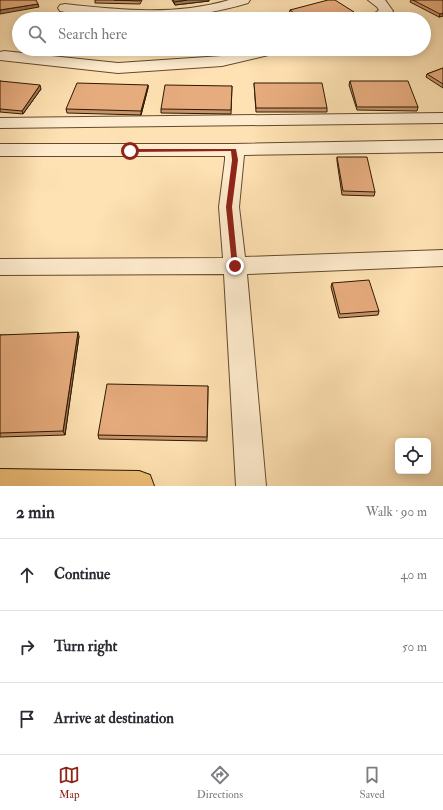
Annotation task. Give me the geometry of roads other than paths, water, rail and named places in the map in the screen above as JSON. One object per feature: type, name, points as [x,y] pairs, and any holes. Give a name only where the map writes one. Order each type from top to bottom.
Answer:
[{"type":"main road","points":[[0,484],[139,486]]},
{"type":"street","points":[[173,12],[212,9],[244,0]]},
{"type":"street","points":[[375,0],[382,4],[386,11],[385,12]]},
{"type":"street","points":[[65,8],[96,12]]},
{"type":"street","points":[[2,57],[12,49]]},
{"type":"street","points":[[2,57],[118,68],[222,61],[244,56]]},
{"type":"street","points":[[0,123],[443,118]]},
{"type":"street","points":[[0,150],[234,150],[443,146]]},
{"type":"street","points":[[234,150],[235,160],[229,207],[235,266],[250,486]]},
{"type":"street","points":[[0,266],[235,266],[443,258]]}]
